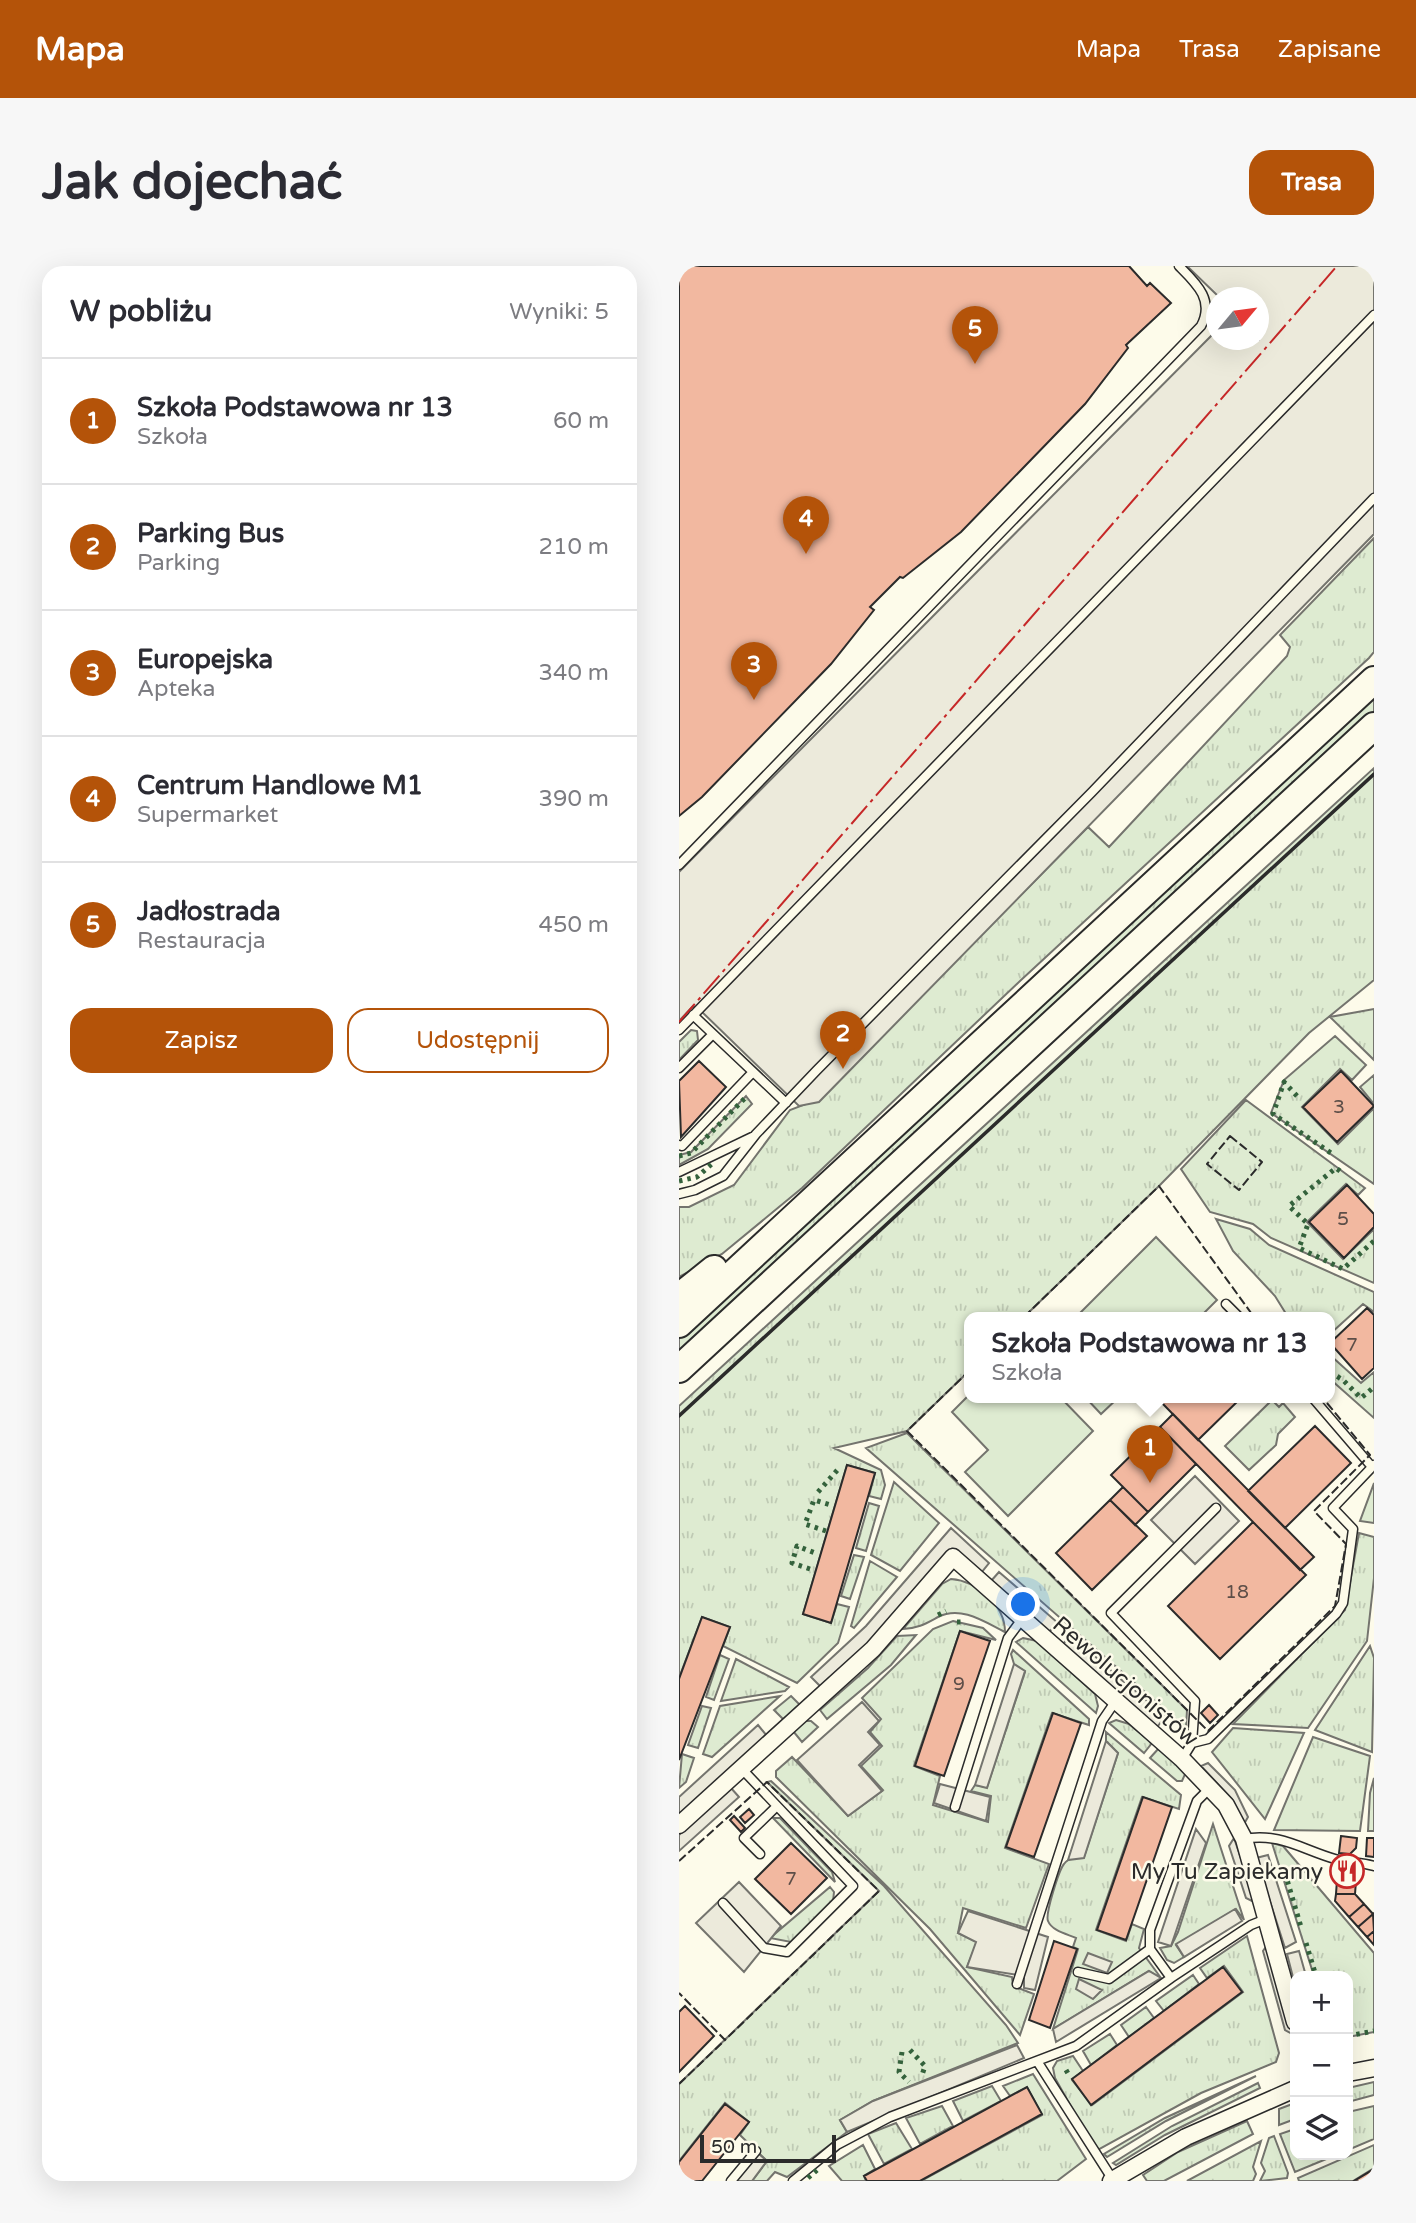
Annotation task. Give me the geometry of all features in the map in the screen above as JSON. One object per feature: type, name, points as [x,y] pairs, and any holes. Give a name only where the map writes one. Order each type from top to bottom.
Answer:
[{"type":"main road","points":[[679,1324],[1374,680]]},
{"type":"main road","points":[[679,1370],[1373,728]]},
{"type":"main road","points":[[684,1291],[780,1212],[811,1201]]},
{"type":"street","name":"Rewolucjonistów","points":[[679,1825],[873,1649],[953,1558],[1182,1759],[1226,1805],[1244,1839],[1290,2004]]},
{"type":"street","points":[[1353,2072],[1374,2068]]},
{"type":"street","points":[[1112,2180],[1186,2137],[1290,2092]]},
{"type":"lane","points":[[679,865],[1201,326],[1207,306],[1204,297],[1179,266]]},
{"type":"lane","points":[[679,1030],[1374,315]]},
{"type":"lane","points":[[679,1194],[695,1190],[723,1176],[756,1134],[1093,792],[1374,498]]},
{"type":"lane","points":[[693,1015],[786,1103]]},
{"type":"lane","points":[[679,1068],[712,1035]]},
{"type":"lane","points":[[679,1145],[682,1146],[694,1136],[753,1072]]},
{"type":"lane","points":[[679,1172],[756,1134]]},
{"type":"lane","points":[[1226,1304],[1234,1312]]},
{"type":"lane","points":[[1192,1743],[1208,1739],[1336,1614],[1343,1603],[1353,1529],[1333,1508],[1373,1466],[1317,1403]]},
{"type":"lane","points":[[1182,1759],[1192,1743],[1195,1700],[1111,1613],[1216,1508]]},
{"type":"lane","points":[[955,1807],[1008,1639],[1022,1619]]},
{"type":"lane","points":[[1017,1984],[1102,1721],[1115,1702]]},
{"type":"lane","points":[[723,1903],[764,1948],[787,1952],[853,1886],[741,1768]]},
{"type":"lane","points":[[1171,1978],[1150,1949],[1150,1930],[1196,1801],[1211,1787]]},
{"type":"lane","points":[[760,1854],[744,1838],[776,1807]]},
{"type":"lane","points":[[1244,1839],[1266,1836],[1292,1841],[1337,1860],[1374,1866]]},
{"type":"lane","points":[[793,2181],[837,2146],[890,2117],[1076,2046],[1171,1978],[1251,1925],[1266,1919]]},
{"type":"lane","points":[[1079,1972],[1109,1979],[1150,1949]]},
{"type":"lane","points":[[1037,2061],[1112,2180]]},
{"type":"lane","points":[[731,2181],[756,2151]]},
{"type":"green space","points":[[1374,538],[1374,652],[1369,658],[1020,981],[802,1188],[722,1254],[679,1277],[679,1207],[689,1207],[734,1185],[790,1110],[819,1099],[1088,827],[1109,847],[1287,656],[1290,647],[1280,635]]},
{"type":"green space","points":[[1374,695],[1374,712],[679,1353],[679,1338]]},
{"type":"green space","points":[[1374,768],[1374,980],[1309,1033],[1159,1186],[1029,1312],[964,1312],[964,1376],[907,1431],[834,1448],[881,1470],[885,1485],[881,1499],[869,1496],[875,1473],[847,1465],[803,1614],[831,1623],[837,1604],[849,1607],[838,1643],[797,1683],[723,1646],[730,1627],[702,1617],[679,1678],[679,1406]]},
{"type":"green space","points":[[1374,1009],[1374,1060],[1330,1017]]},
{"type":"green space","points":[[691,1030],[697,1031],[698,1040],[679,1060],[679,1042]]},
{"type":"green space","points":[[1335,1036],[1366,1065],[1352,1080],[1340,1069],[1302,1107],[1338,1144],[1374,1108],[1374,1184],[1271,1113],[1284,1080]]},
{"type":"green space","points":[[1374,1075],[1374,1104],[1360,1087]]},
{"type":"green space","points":[[746,1096],[752,1104],[708,1149],[679,1165],[679,1155],[691,1152]]},
{"type":"green space","points":[[1246,1100],[1365,1188],[1358,1195],[1346,1184],[1307,1222],[1343,1259],[1374,1229],[1374,1283],[1271,1238],[1253,1224],[1210,1212],[1181,1169]]},
{"type":"green space","points":[[1216,1219],[1250,1229],[1269,1245],[1374,1292],[1374,1312],[1363,1304],[1335,1329],[1335,1312],[1285,1312],[1275,1296],[1233,1251]]},
{"type":"green space","points":[[1156,1237],[1217,1300],[1205,1312],[1081,1312]]},
{"type":"green space","points":[[1335,1360],[1361,1383],[1374,1372],[1374,1418],[1335,1383]]},
{"type":"green space","points":[[964,1400],[964,1403],[1066,1403],[1093,1431],[1008,1516],[965,1472],[988,1450],[952,1412]]},
{"type":"green space","points":[[1091,1403],[1113,1403],[1101,1414]]},
{"type":"green space","points":[[1269,1403],[1275,1403],[1279,1407],[1283,1403],[1295,1417],[1278,1434],[1276,1445],[1249,1470],[1225,1446]]},
{"type":"green space","points":[[907,1433],[1187,1710],[1186,1728],[866,1448]]},
{"type":"green space","points":[[894,1482],[939,1523],[900,1571],[871,1555]]},
{"type":"green space","points":[[1374,1483],[1374,1523],[1360,1521]]},
{"type":"green space","points":[[869,1503],[879,1506],[866,1551],[856,1548]]},
{"type":"green space","points":[[1359,1533],[1374,1537],[1374,1578],[1367,1641],[1308,1728],[1233,1724],[1345,1610]]},
{"type":"green space","points":[[854,1555],[864,1557],[850,1599],[841,1596]]},
{"type":"green space","points":[[870,1561],[897,1577],[854,1628],[851,1626]]},
{"type":"green space","points":[[951,1579],[970,1584],[988,1596],[1000,1613],[1005,1632],[973,1616],[955,1613],[938,1617],[918,1627],[903,1629],[942,1584]]},
{"type":"green space","points":[[953,1621],[983,1628],[996,1640],[960,1631],[914,1766],[940,1776],[933,1805],[988,1822],[991,1796],[971,1791],[975,1785],[987,1787],[1025,1672],[1014,1664],[1011,1654],[1013,1650],[1089,1719],[1089,1725],[1052,1713],[1005,1848],[1049,1864],[1026,1928],[963,1908],[958,1933],[977,1942],[967,1967],[1012,1977],[1013,1986],[1034,1994],[1020,2035],[930,1929],[776,1777],[776,1771],[792,1757],[848,1816],[883,1790],[861,1766],[882,1746],[870,1732],[881,1719],[862,1698],[933,1629]]},
{"type":"green space","points":[[916,1635],[891,1665],[827,1719],[820,1710],[868,1668],[897,1636]]},
{"type":"green space","points":[[1023,1638],[1037,1641],[1095,1694],[1098,1706],[1096,1713],[1016,1642]]},
{"type":"green space","points":[[1370,1646],[1374,1658],[1372,1752],[1315,1730]]},
{"type":"green space","points":[[720,1655],[729,1659],[714,1700],[706,1697]]},
{"type":"green space","points":[[736,1659],[789,1687],[785,1691],[721,1701]]},
{"type":"green space","points":[[780,1696],[712,1757],[703,1754],[720,1706]]},
{"type":"green space","points":[[791,1696],[800,1705],[784,1720],[774,1710]]},
{"type":"green space","points":[[702,1706],[711,1708],[698,1748],[688,1745]]},
{"type":"green space","points":[[1116,1720],[1129,1724],[1152,1743],[1144,1753],[1109,1723]]},
{"type":"green space","points":[[803,1721],[811,1721],[818,1727],[802,1742],[793,1731]]},
{"type":"green space","points":[[1233,1728],[1304,1733],[1265,1819],[1212,1752]]},
{"type":"green space","points":[[1106,1732],[1181,1795],[1179,1809],[1142,1797],[1096,1930],[1126,1941],[1132,1924],[1144,1929],[1139,1948],[1161,1978],[1149,1971],[1053,2029],[1078,1949],[1073,1947],[1076,1938],[1060,1932],[1050,1924],[1049,1910],[1064,1864],[1076,1857],[1084,1857],[1118,1753],[1106,1741]]},
{"type":"green space","points":[[1313,1737],[1370,1756],[1360,1831],[1274,1830]]},
{"type":"green space","points":[[1159,1748],[1186,1772],[1182,1781],[1177,1781],[1150,1758]]},
{"type":"green space","points":[[682,1754],[694,1758],[686,1782],[679,1788]]},
{"type":"green space","points":[[1374,1778],[1374,1831],[1368,1831],[1370,1793]]},
{"type":"green space","points":[[771,1781],[884,1886],[1006,2025],[1018,2043],[873,2101],[840,2120],[847,2132],[787,2177],[775,2172],[767,2181],[752,2181],[767,2161],[740,2135],[749,2122],[725,2103],[679,2161],[679,2084],[879,1891],[767,1782]]},
{"type":"green space","points":[[773,1818],[780,1818],[832,1872],[835,1882]]},
{"type":"green space","points":[[1213,1824],[1244,1920],[1236,1909],[1176,1945],[1184,1957],[1174,1963],[1167,1960],[1160,1948],[1171,1946],[1178,1932]]},
{"type":"green space","points":[[1272,1843],[1283,1846],[1374,1953],[1374,2032],[1353,2036],[1353,1971],[1312,1971]]},
{"type":"green space","points":[[830,1887],[834,1892],[833,1901],[791,1942],[770,1938]]},
{"type":"green space","points":[[1247,1936],[1279,2053],[1276,2062],[1201,2093],[1096,2151],[1055,2078],[1053,2068],[1057,2061],[1073,2056],[1083,2071],[1072,2080],[1092,2105],[1243,1992],[1224,1966],[1207,1978],[1200,1968]]},
{"type":"green space","points":[[1193,1975],[1199,1984],[1164,2011],[1156,2001]]},
{"type":"green space","points":[[1146,2007],[1154,2018],[1129,2037],[1121,2025]]},
{"type":"green space","points":[[1110,2034],[1117,2045],[1091,2065],[1083,2051]]},
{"type":"green space","points":[[1033,2074],[1086,2159],[1057,2181],[921,2181],[1042,2115],[1027,2087],[1010,2096],[1003,2086]]},
{"type":"green space","points":[[1256,2076],[1166,2121],[1107,2157],[1104,2154],[1165,2118]]},
{"type":"green space","points":[[1374,2082],[1374,2095],[1353,2101],[1353,2087]]},
{"type":"green space","points":[[1258,2083],[1260,2088],[1165,2135],[1116,2165],[1113,2163],[1172,2126]]},
{"type":"green space","points":[[992,2086],[1001,2101],[963,2121],[953,2101]]},
{"type":"green space","points":[[1290,2105],[1290,2121],[1279,2125],[1279,2109]]},
{"type":"green space","points":[[942,2106],[953,2126],[920,2144],[906,2118]]},
{"type":"green space","points":[[1374,2106],[1374,2139],[1353,2148],[1353,2111]]},
{"type":"green space","points":[[1247,2121],[1253,2134],[1164,2181],[1147,2181],[1143,2175],[1178,2152]]},
{"type":"green space","points":[[896,2123],[912,2149],[884,2164],[868,2134]]},
{"type":"green space","points":[[1290,2131],[1290,2159],[1280,2134]]},
{"type":"green space","points":[[1274,2136],[1288,2173],[1287,2178],[1260,2181],[1265,2171],[1261,2163],[1269,2138]]},
{"type":"green space","points":[[1261,2141],[1253,2167],[1256,2174],[1253,2181],[1187,2181]]},
{"type":"green space","points":[[863,2145],[875,2169],[864,2176],[866,2181],[842,2181],[829,2166]]},
{"type":"green space","points":[[1374,2145],[1374,2168],[1353,2181],[1299,2181],[1298,2178],[1339,2160],[1353,2160],[1353,2154]]},
{"type":"green space","points":[[1290,2160],[1324,2160],[1295,2172]]},
{"type":"shaded area","points":[[1187,266],[1374,266],[1374,534],[819,1102],[799,1106],[700,1010],[693,1006],[679,1021],[679,872],[1206,341],[1206,350],[1269,350],[1269,287],[1209,287]]},
{"type":"shaded area","points":[[1195,1476],[1239,1521],[1195,1564],[1151,1520]]},
{"type":"shaded area","points":[[951,1528],[989,1563],[981,1573],[952,1549],[877,1636],[821,1687],[811,1677],[866,1626]]},
{"type":"shaded area","points":[[999,1572],[1058,1623],[1049,1632],[991,1581]]},
{"type":"shaded area","points":[[1071,1635],[1124,1682],[1116,1691],[1063,1644]]},
{"type":"shaded area","points":[[1014,1664],[1025,1671],[987,1788],[975,1785]]},
{"type":"shaded area","points":[[1130,1686],[1165,1717],[1157,1727],[1120,1695]]},
{"type":"shaded area","points":[[862,1702],[879,1721],[868,1732],[880,1745],[859,1765],[882,1791],[848,1816],[797,1760]]},
{"type":"shaded area","points":[[758,1725],[767,1736],[679,1815],[679,1797]]},
{"type":"shaded area","points":[[1106,1741],[1118,1753],[1084,1858],[1068,1860]]},
{"type":"shaded area","points":[[1208,1763],[1235,1790],[1248,1817],[1244,1824],[1232,1799],[1201,1766]]},
{"type":"shaded area","points":[[940,1784],[990,1797],[986,1821],[934,1803]]},
{"type":"shaded area","points":[[731,1788],[739,1797],[679,1851],[679,1835]]},
{"type":"shaded area","points":[[1196,1829],[1206,1843],[1171,1946],[1158,1942]]},
{"type":"shaded area","points":[[1234,1838],[1256,1903],[1246,1898],[1229,1846]]},
{"type":"shaded area","points":[[1268,1855],[1296,1942],[1285,1948],[1256,1858]]},
{"type":"shaded area","points":[[739,1882],[781,1926],[744,1972],[696,1923]]},
{"type":"shaded area","points":[[1235,1909],[1242,1921],[1184,1957],[1176,1944]]},
{"type":"shaded area","points":[[968,1911],[1048,1937],[1035,1990],[1024,1988],[1024,1976],[967,1967],[976,1942],[958,1933]]},
{"type":"shaded area","points":[[1268,1944],[1290,2021],[1290,2033],[1285,2030],[1263,1951]]},
{"type":"shaded area","points":[[1299,1951],[1305,1971],[1291,1971],[1287,1954]]},
{"type":"shaded area","points":[[1088,1953],[1112,1962],[1107,1973],[1083,1964]]},
{"type":"shaded area","points":[[1149,1971],[1161,1978],[1056,2042],[1053,2029]]},
{"type":"shaded area","points":[[1079,1979],[1102,1990],[1093,1999],[1076,1989]]},
{"type":"shaded area","points":[[1017,2045],[1024,2058],[847,2132],[840,2120],[873,2101]]},
{"type":"shaded area","points":[[758,2153],[767,2161],[752,2181],[736,2181]]},
{"type":"building","points":[[679,266],[1129,266],[1147,286],[1150,283],[1171,303],[1126,345],[1128,348],[1085,404],[961,532],[903,578],[900,577],[870,607],[874,610],[831,664],[702,797],[679,816]]},
{"type":"building","points":[[699,1061],[726,1087],[681,1137],[679,1081]]},
{"type":"building","points":[[1341,1071],[1374,1106],[1337,1142],[1303,1107]]},
{"type":"building","points":[[1347,1185],[1374,1214],[1374,1227],[1344,1258],[1309,1222]]},
{"type":"building","points":[[1367,1308],[1374,1315],[1374,1368],[1362,1379],[1335,1349],[1335,1338]]},
{"type":"building","points":[[1162,1403],[1236,1403],[1198,1440]]},
{"type":"building","points":[[1173,1414],[1314,1557],[1300,1570],[1160,1427]]},
{"type":"building","points":[[1315,1426],[1351,1463],[1285,1528],[1248,1491]]},
{"type":"building","points":[[1160,1427],[1196,1464],[1148,1512],[1111,1475]]},
{"type":"building","points":[[847,1465],[875,1473],[831,1623],[803,1614]]},
{"type":"building","points":[[1123,1487],[1148,1512],[1135,1525],[1110,1500]]},
{"type":"building","points":[[1110,1500],[1147,1536],[1092,1590],[1056,1553]]},
{"type":"building","points":[[1253,1522],[1306,1575],[1220,1659],[1168,1606]]},
{"type":"building","points":[[702,1617],[730,1627],[679,1760],[679,1679]]},
{"type":"building","points":[[960,1631],[990,1641],[944,1776],[915,1766]]},
{"type":"building","points":[[1209,1705],[1218,1715],[1210,1723],[1201,1713]]},
{"type":"building","points":[[1053,1713],[1081,1723],[1034,1857],[1006,1847]]},
{"type":"building","points":[[1143,1797],[1172,1807],[1126,1940],[1097,1930]]},
{"type":"building","points":[[749,1809],[754,1815],[745,1823],[740,1817]]},
{"type":"building","points":[[734,1816],[745,1828],[741,1832],[730,1820]]},
{"type":"building","points":[[1341,1836],[1357,1838],[1356,1848],[1350,1854],[1339,1853]]},
{"type":"building","points":[[1367,1838],[1374,1838],[1374,1857],[1366,1856]]},
{"type":"building","points":[[791,1843],[827,1878],[791,1914],[755,1879]]},
{"type":"building","name":"My Tu Zapiekamy","points":[[1338,1866],[1358,1868],[1356,1881],[1337,1880]]},
{"type":"building","points":[[1337,1880],[1356,1881],[1355,1894],[1336,1894]]},
{"type":"building","points":[[1336,1894],[1355,1894],[1364,1904],[1349,1917],[1335,1901]]},
{"type":"building","points":[[1364,1904],[1373,1914],[1358,1927],[1349,1917]]},
{"type":"building","points":[[1373,1914],[1374,1931],[1367,1937],[1358,1927]]},
{"type":"building","points":[[1374,1931],[1374,1945],[1367,1937]]},
{"type":"building","points":[[1054,1941],[1077,1949],[1050,2028],[1029,2020]]},
{"type":"building","points":[[1223,1967],[1242,1992],[1091,2105],[1072,2079]]},
{"type":"building","points":[[685,2006],[714,2036],[679,2072],[679,2012]]},
{"type":"building","points":[[1027,2087],[1042,2114],[920,2181],[867,2181],[864,2176]]},
{"type":"building","points":[[725,2104],[749,2122],[702,2181],[679,2181],[679,2162]]},
{"type":"building","points":[[1374,2169],[1374,2181],[1354,2181]]},
{"type":"hedge","points":[[1297,1096],[1284,1082],[1273,1114],[1331,1153]]},
{"type":"hedge","points":[[679,1156],[691,1153],[745,1098]]},
{"type":"hedge","points":[[679,1181],[697,1177],[714,1162]]},
{"type":"hedge","points":[[1340,1171],[1336,1168],[1289,1206],[1308,1224],[1299,1248],[1343,1269],[1374,1241]]},
{"type":"hedge","points":[[1335,1375],[1361,1398],[1374,1387]]},
{"type":"hedge","points":[[818,1492],[840,1467]]},
{"type":"hedge","points":[[826,1531],[805,1524],[814,1500],[831,1505]]},
{"type":"hedge","points":[[810,1569],[792,1563],[797,1546],[815,1553]]},
{"type":"hedge","points":[[938,1615],[946,1611]]},
{"type":"hedge","points":[[957,1622],[965,1622]]},
{"type":"hedge","points":[[1285,1873],[1301,1927]]},
{"type":"hedge","points":[[1306,1943],[1314,1971]]},
{"type":"hedge","points":[[1353,2035],[1374,2031]]},
{"type":"hedge","points":[[910,2050],[925,2066],[922,2075]]},
{"type":"hedge","points":[[902,2052],[899,2072],[909,2082]]},
{"type":"hedge","points":[[1066,2070],[1070,2077]]},
{"type":"hedge","points":[[808,2178],[817,2170]]},
{"type":"fence","points":[[1230,1136],[1262,1162],[1239,1190],[1207,1164],[1230,1136]]},
{"type":"fence","points":[[1029,1312],[1159,1186],[1250,1312]]},
{"type":"fence","points":[[964,1376],[907,1431],[1208,1731],[1335,1606],[1346,1544],[1314,1511],[1370,1455],[1327,1403]]},
{"type":"fence","points":[[679,1861],[767,1782],[879,1891],[725,2040],[679,1993]]},
{"type":"fence","points":[[679,2084],[725,2040]]},
{"type":"wall","points":[[679,1416],[1374,774]]},
{"type":"power","points":[[679,1022],[1337,266]]},
{"type":"place","name":"Jadłostrada","points":[[975,364]]},
{"type":"place","name":"Centrum Handlowe M1","points":[[806,554]]},
{"type":"place","name":"Europejska","points":[[754,700]]},
{"type":"place","name":"Parking Bus","points":[[843,1069]]},
{"type":"place","name":"Szkoła Podstawowa nr 13","points":[[1150,1483]]},
{"type":"place","name":"My Tu Zapiekamy","points":[[1347,1871]]}]
